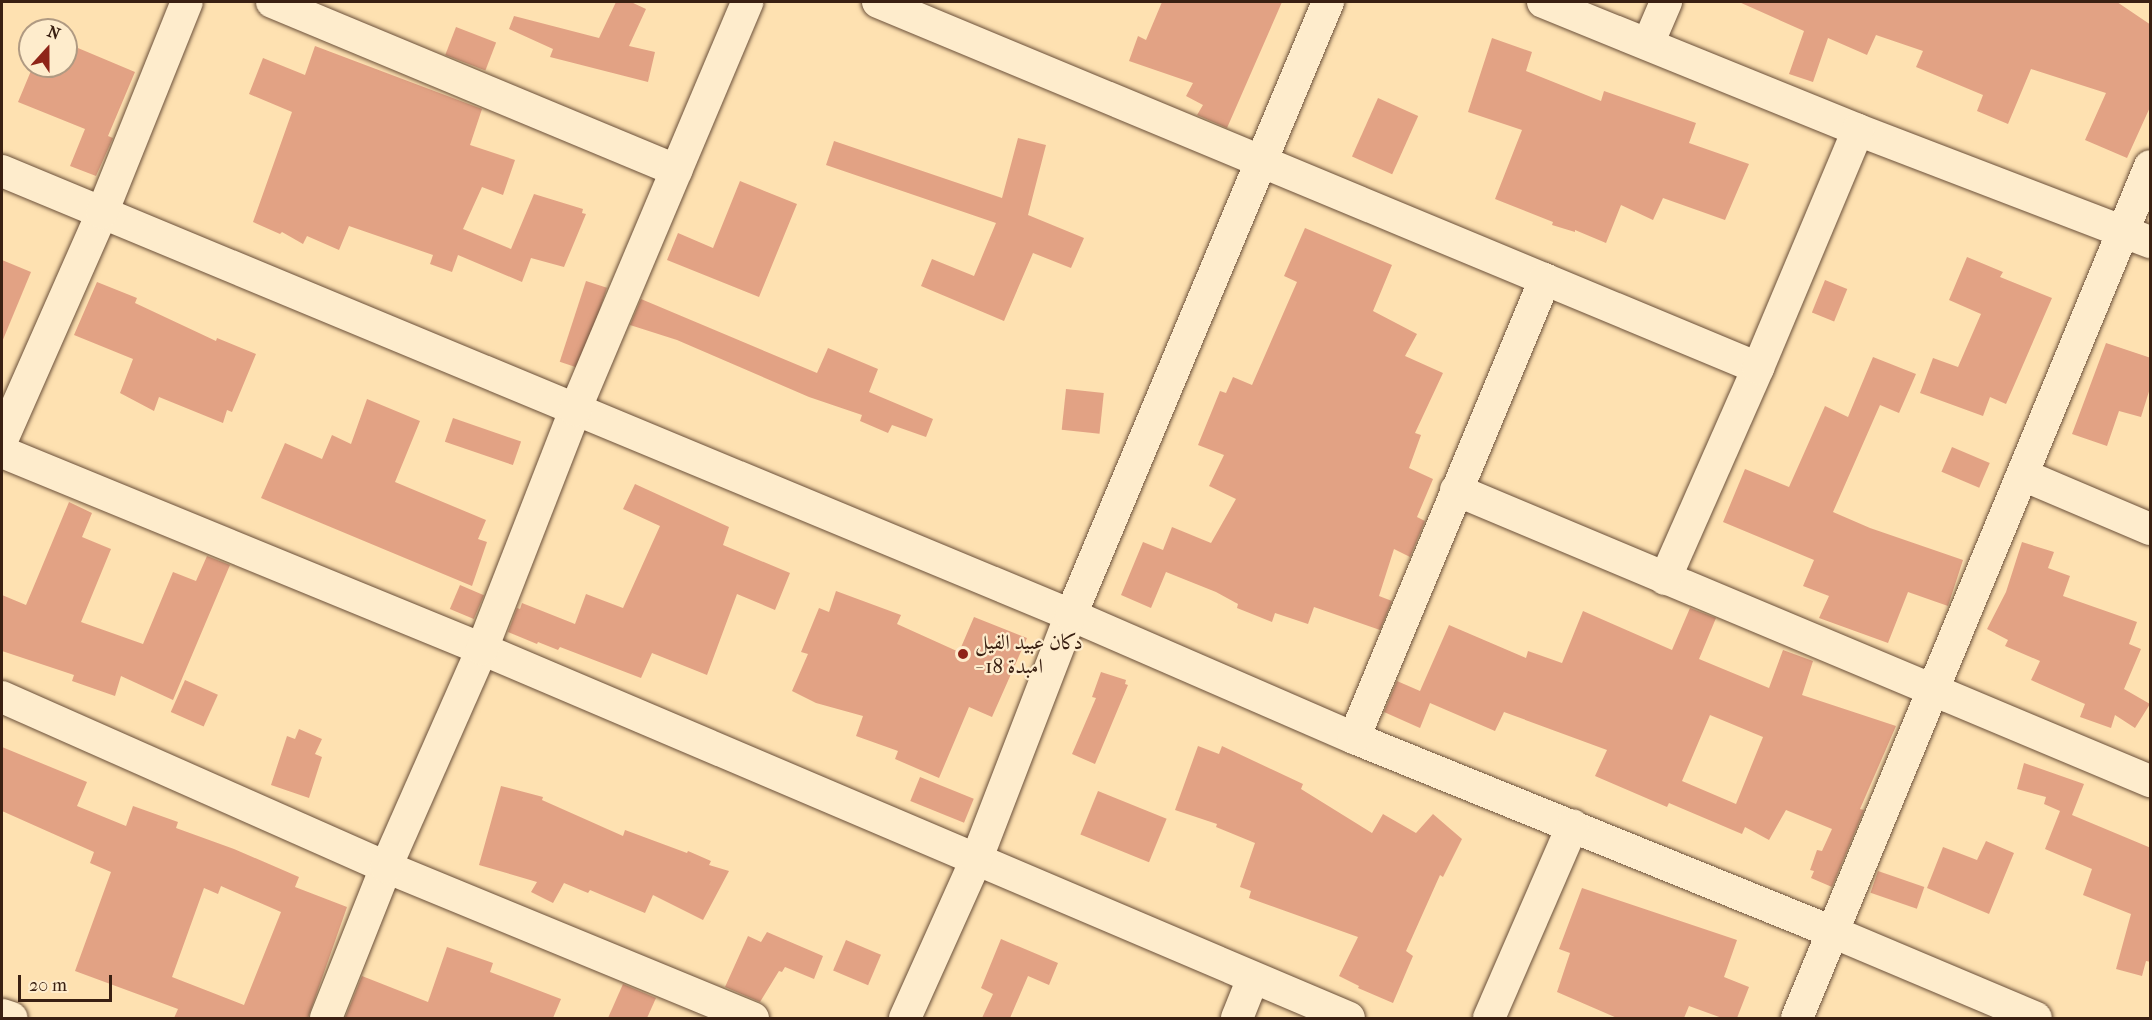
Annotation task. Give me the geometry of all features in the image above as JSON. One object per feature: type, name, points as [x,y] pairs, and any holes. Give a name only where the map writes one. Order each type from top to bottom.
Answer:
[{"type":"main road","points":[[2,1015],[10,1018]]},
{"type":"street","points":[[2,440],[102,213],[187,2]]},
{"type":"street","points":[[272,2],[676,170]]},
{"type":"street","points":[[326,1018],[386,867],[482,649],[575,410],[747,2]]},
{"type":"street","points":[[878,2],[1758,368]]},
{"type":"street","points":[[905,1018],[977,858],[1071,615],[1328,2]]},
{"type":"street","points":[[1543,2],[1858,130],[2137,236]]},
{"type":"street","points":[[1648,44],[1666,2]]},
{"type":"street","points":[[1665,579],[1758,368],[1858,130]]},
{"type":"street","points":[[1797,1018],[1835,933],[2023,476],[2137,236],[2151,166]]},
{"type":"street","points":[[2,171],[1071,615],[1354,738],[1573,825],[2036,1018]]},
{"type":"street","points":[[1354,738],[1545,279]]},
{"type":"street","points":[[2,452],[482,649],[1349,1018]]},
{"type":"street","points":[[2023,476],[2151,529]]},
{"type":"street","points":[[1456,490],[2151,781]]},
{"type":"street","points":[[2,697],[386,867],[753,1018]]},
{"type":"street","points":[[1490,1018],[1573,825]]},
{"type":"street","points":[[1237,1018],[1253,978]]},
{"type":"building","points":[[616,2],[631,2],[646,9],[629,46],[655,52],[648,82],[550,57],[553,49],[509,29],[514,16],[599,38]]},
{"type":"building","points":[[1162,2],[1282,2],[1227,128],[1197,115],[1203,105],[1186,96],[1193,83],[1129,61],[1138,36],[1146,40]]},
{"type":"building","points":[[1739,2],[2117,2],[2151,25],[2151,105],[2127,158],[2085,140],[2106,93],[2031,69],[2008,124],[1977,111],[1983,95],[1916,67],[1923,51],[1876,35],[1867,55],[1828,38],[1813,82],[1789,74],[1804,31]]},
{"type":"building","points":[[456,27],[496,42],[485,70],[445,55]]},
{"type":"building","points":[[1492,38],[1532,52],[1526,71],[1601,101],[1604,91],[1696,123],[1689,143],[1749,164],[1725,220],[1663,198],[1653,220],[1621,205],[1606,243],[1575,230],[1575,232],[1552,225],[1553,222],[1495,199],[1522,130],[1468,112]]},
{"type":"building","points":[[315,46],[482,109],[470,145],[515,160],[503,195],[482,187],[463,229],[511,249],[534,194],[583,209],[582,213],[586,214],[564,267],[531,258],[522,282],[458,255],[452,272],[430,264],[433,255],[349,226],[339,250],[307,236],[303,244],[282,232],[280,234],[253,222],[292,112],[249,94],[263,58],[305,75]]},
{"type":"building","points":[[78,48],[135,72],[108,136],[113,138],[96,176],[70,166],[85,129],[18,102],[28,78],[78,78]]},
{"type":"building","points":[[1378,98],[1418,116],[1392,174],[1352,156]]},
{"type":"building","points":[[1018,138],[1046,145],[1028,215],[1084,238],[1071,268],[1033,253],[1004,321],[921,286],[932,259],[974,276],[996,223],[826,165],[834,141],[1002,198]]},
{"type":"building","points":[[740,181],[797,204],[759,297],[667,260],[678,233],[713,248]]},
{"type":"building","points":[[1305,228],[1392,265],[1373,311],[1417,334],[1405,356],[1443,373],[1415,433],[1421,435],[1409,468],[1433,479],[1417,517],[1425,521],[1410,557],[1394,549],[1379,596],[1392,601],[1380,630],[1314,607],[1308,624],[1275,613],[1272,622],[1237,608],[1238,604],[1216,592],[1166,572],[1151,608],[1121,595],[1143,542],[1163,550],[1172,527],[1211,543],[1236,499],[1209,486],[1224,455],[1198,445],[1220,391],[1226,393],[1233,377],[1252,385],[1297,282],[1284,276]]},
{"type":"building","points":[[1967,257],[2003,272],[2000,277],[2052,298],[2006,404],[1990,397],[1983,416],[1920,393],[1933,358],[1958,367],[1981,314],[1949,300]]},
{"type":"building","points":[[2,260],[31,272],[2,342]]},
{"type":"building","points":[[1825,280],[1847,289],[1834,321],[1812,312]]},
{"type":"building","points":[[586,281],[607,288],[581,369],[560,362]]},
{"type":"building","points":[[97,282],[137,298],[135,303],[216,341],[217,338],[256,354],[232,412],[227,410],[223,423],[159,397],[154,411],[120,393],[133,359],[74,335]]},
{"type":"building","points":[[641,299],[817,373],[828,348],[878,369],[869,392],[933,419],[926,437],[892,425],[888,433],[860,421],[862,415],[809,397],[677,340],[630,325]]},
{"type":"building","points":[[2106,343],[2151,358],[2151,385],[2141,417],[2119,411],[2107,446],[2072,434]]},
{"type":"building","points":[[1873,357],[1916,374],[1899,413],[1880,405],[1833,512],[1870,528],[1963,560],[1948,606],[1908,592],[1888,643],[1819,618],[1829,596],[1803,586],[1814,560],[1723,522],[1745,469],[1789,487],[1825,406],[1848,417]]},
{"type":"building","points":[[1066,389],[1104,393],[1100,434],[1062,430]]},
{"type":"building","points":[[367,399],[420,421],[395,482],[486,520],[478,539],[487,542],[472,586],[261,498],[285,443],[322,459],[332,435],[351,444]]},
{"type":"building","points":[[453,418],[521,441],[513,465],[445,442]]},
{"type":"building","points":[[1952,447],[1990,463],[1979,488],[1941,472]]},
{"type":"building","points":[[635,484],[729,527],[723,545],[790,573],[775,610],[737,594],[707,675],[652,653],[641,678],[560,647],[558,650],[538,642],[537,644],[508,632],[517,608],[520,609],[522,603],[575,624],[586,594],[623,608],[660,526],[623,509]]},
{"type":"building","points":[[69,502],[92,513],[82,537],[111,549],[81,622],[143,644],[173,572],[196,581],[207,556],[230,565],[173,700],[121,676],[115,696],[72,681],[74,675],[2,651],[2,595],[26,605]]},
{"type":"building","points":[[2022,542],[2054,552],[2048,568],[2070,576],[2063,596],[2137,622],[2129,644],[2141,649],[2124,689],[2150,704],[2135,728],[2115,715],[2111,728],[2080,717],[2085,704],[2031,680],[2040,661],[2005,646],[2008,640],[1987,629],[2006,592]]},
{"type":"building","points":[[460,585],[484,595],[474,619],[450,609]]},
{"type":"building","points":[[836,591],[901,615],[897,624],[959,652],[974,617],[1027,638],[992,717],[969,707],[939,778],[895,759],[898,751],[856,736],[863,716],[816,703],[792,691],[808,654],[801,652],[819,608],[829,612]]},
{"type":"building","points":[[1690,608],[1716,618],[1699,659],[1769,688],[1783,650],[1813,661],[1802,695],[1896,726],[1860,809],[1864,810],[1832,887],[1811,878],[1814,871],[1810,870],[1817,850],[1822,851],[1832,829],[1786,810],[1769,840],[1745,827],[1742,834],[1669,803],[1667,807],[1595,776],[1607,750],[1504,712],[1495,731],[1430,703],[1420,728],[1384,712],[1397,681],[1420,691],[1449,625],[1526,658],[1528,651],[1562,663],[1583,611],[1672,650]],"holes":[[[1710,715],[1763,737],[1736,804],[1682,781]]]},
{"type":"building","points":[[1101,672],[1126,680],[1125,684],[1128,685],[1095,764],[1072,754],[1096,698],[1092,697]]},
{"type":"building","points":[[185,680],[218,695],[204,727],[171,712]]},
{"type":"building","points":[[299,729],[322,739],[315,754],[322,757],[309,798],[271,785],[287,736],[295,739]]},
{"type":"building","points":[[1198,746],[1219,754],[1222,746],[1303,784],[1301,789],[1372,833],[1383,814],[1416,833],[1433,814],[1462,839],[1443,877],[1440,875],[1406,951],[1413,956],[1393,1003],[1358,988],[1359,986],[1339,976],[1358,937],[1249,898],[1251,891],[1240,887],[1255,843],[1216,827],[1217,824],[1175,810]]},
{"type":"building","points":[[2,747],[87,782],[77,806],[126,826],[133,806],[178,822],[176,828],[234,849],[299,877],[295,887],[347,907],[308,1018],[174,1018],[178,1009],[75,971],[111,872],[90,863],[94,852],[2,811]],"holes":[[[221,886],[281,912],[244,1005],[172,977],[204,888],[218,894]]]},
{"type":"building","points":[[2024,763],[2084,784],[2072,815],[2151,848],[2151,962],[2146,961],[2142,976],[2116,969],[2131,914],[2083,895],[2092,869],[2045,849],[2060,811],[2044,804],[2046,797],[2017,789]]},
{"type":"building","points":[[920,777],[974,799],[964,823],[910,801]]},
{"type":"building","points":[[501,786],[543,797],[542,800],[623,836],[625,830],[687,853],[688,851],[711,861],[709,865],[729,871],[703,920],[653,895],[645,913],[590,890],[588,893],[564,883],[553,903],[531,892],[537,882],[479,865]]},
{"type":"building","points":[[1098,791],[1167,819],[1149,862],[1080,835]]},
{"type":"building","points":[[1986,841],[2014,853],[1989,914],[1927,888],[1943,847],[1977,860]]},
{"type":"building","points":[[1878,871],[1924,887],[1917,909],[1871,893]]},
{"type":"building","points":[[1582,888],[1737,940],[1724,977],[1749,987],[1737,1018],[1722,1018],[1689,1006],[1684,1018],[1617,1018],[1557,992],[1570,953],[1559,949]]},
{"type":"building","points":[[767,932],[823,956],[814,979],[785,967],[782,972],[779,971],[760,1002],[725,987],[748,936],[761,942]]},
{"type":"building","points":[[1001,939],[1058,963],[1049,985],[1028,976],[1010,1018],[982,1018],[993,994],[981,988]]},
{"type":"building","points":[[846,940],[881,955],[868,985],[833,970]]},
{"type":"building","points":[[447,947],[493,963],[490,972],[561,999],[553,1018],[345,1018],[362,976],[428,1002]]},
{"type":"building","points":[[623,984],[656,998],[647,1018],[608,1018]]},
{"type":"place","name":"دكان عبيد الفيل - امبدة 18","points":[[963,654]]}]
